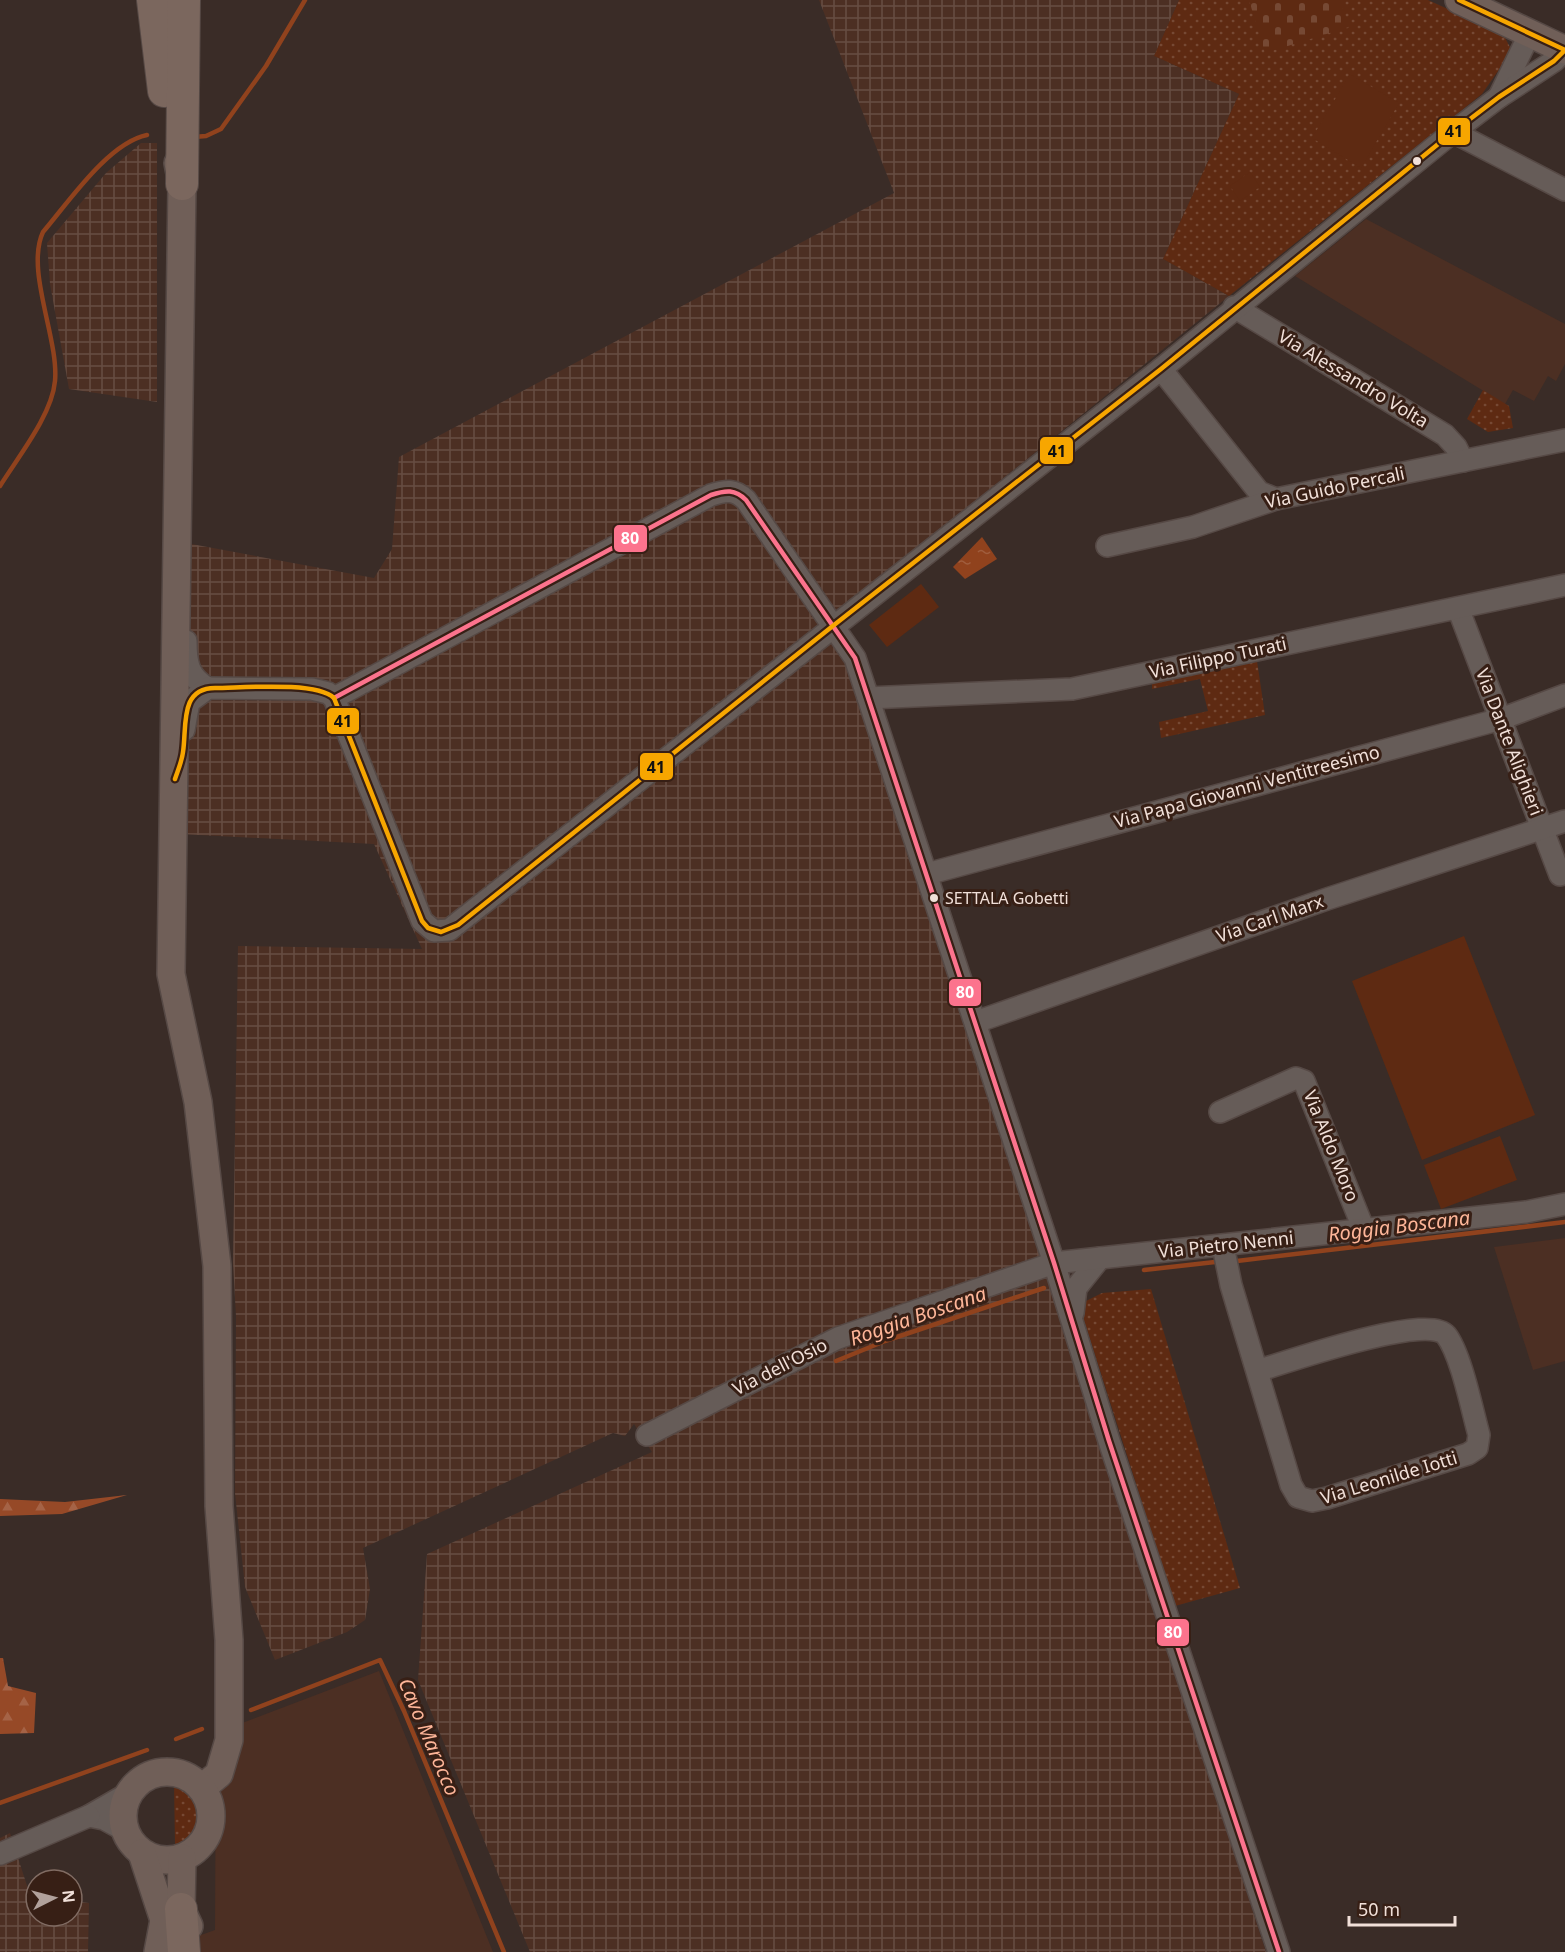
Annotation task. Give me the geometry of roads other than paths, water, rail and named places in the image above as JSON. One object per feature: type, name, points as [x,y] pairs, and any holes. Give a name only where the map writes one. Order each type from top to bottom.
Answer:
[{"type":"highway","points":[[153,0],[164,91]]},
{"type":"highway","points":[[164,91],[165,0]]},
{"type":"highway","points":[[182,184],[184,0]]},
{"type":"highway","points":[[183,132],[190,0]]},
{"type":"highway","points":[[164,1952],[172,1914]]},
{"type":"highway","points":[[172,1914],[184,1952]]},
{"type":"main road","points":[[1459,0],[1565,50]]},
{"type":"main road","points":[[164,91],[182,184],[171,974],[198,1102],[217,1266],[219,1506],[229,1640],[229,1740],[226,1760],[219,1774],[202,1788]]},
{"type":"main road","points":[[142,1852],[161,1860],[182,1858],[199,1847],[209,1831],[211,1805],[202,1788],[188,1776],[162,1772],[141,1779],[129,1793],[123,1812],[126,1831],[142,1852],[172,1914]]},
{"type":"main road","points":[[158,1952],[172,1914],[182,1858]]},
{"type":"main road","points":[[172,1914],[187,1916],[196,1952]]},
{"type":"street","points":[[1499,97],[1530,33]]},
{"type":"street","points":[[178,568],[187,596],[188,665],[196,681],[208,688],[321,690],[334,698],[422,921],[428,928],[441,932],[458,925],[834,625],[1161,369],[1234,307],[1453,132],[1499,97],[1554,61],[1565,50]]},
{"type":"street","points":[[1453,132],[1565,190]]},
{"type":"street","name":"Via Alessandro Volta","points":[[1234,307],[1444,435],[1456,447],[1463,461]]},
{"type":"street","points":[[1161,369],[1259,492],[1276,499]]},
{"type":"street","name":"Via Guido Percali","points":[[1107,546],[1193,527],[1276,499],[1565,440]]},
{"type":"street","points":[[334,698],[721,492],[739,493],[746,500],[855,658],[1054,1263],[1108,1441],[1279,1952]]},
{"type":"street","name":"Via Filippo Turati","points":[[868,698],[1072,689],[1565,585]]},
{"type":"street","name":"Via Dante Alighieri","points":[[1458,608],[1560,875]]},
{"type":"street","points":[[175,779],[183,753],[189,702],[208,688]]},
{"type":"street","name":"Via Papa Giovanni Ventitreesimo","points":[[927,874],[1501,719],[1565,695]]},
{"type":"street","name":"Via Carl Marx","points":[[976,1022],[1327,899],[1544,830],[1565,821]]},
{"type":"street","name":"Via Aldo Moro","points":[[1220,1112],[1296,1078],[1304,1081],[1364,1230]]},
{"type":"street","name":"Via Pietro Nenni","points":[[1054,1263],[1526,1212],[1565,1204]]},
{"type":"street","name":"Via Leonilde Iotti","points":[[1223,1246],[1231,1285],[1291,1485],[1299,1497],[1312,1501],[1327,1497],[1468,1454],[1477,1448],[1479,1434],[1453,1347],[1445,1333],[1434,1328],[1372,1336],[1257,1371]]},
{"type":"street","points":[[1074,1329],[1073,1306],[1076,1288],[1100,1258]]},
{"type":"street","name":"Via dell'Osio","points":[[647,1435],[838,1338],[1054,1263]]},
{"type":"street","points":[[0,1854],[89,1816],[129,1793]]},
{"type":"street","points":[[89,1816],[104,1819],[126,1831]]},
{"type":"water","points":[[982,537],[997,559],[965,579],[953,567]]},
{"type":"waterway","points":[[194,137],[206,136],[221,129],[266,66],[305,0]]},
{"type":"waterway","points":[[0,486],[41,422],[53,394],[55,364],[38,265],[43,232],[104,162],[132,140],[147,135]]},
{"type":"waterway","name":"Roggia Boscana","points":[[1237,1261],[1565,1222]]},
{"type":"waterway","name":"Roggia Boscana","points":[[1144,1270],[1215,1262]]},
{"type":"waterway","name":"Roggia Boscana","points":[[836,1361],[885,1341],[1044,1288]]},
{"type":"waterway","name":"Cavo Marocco","points":[[251,1710],[380,1660],[404,1711],[504,1952]]},
{"type":"waterway","name":"Cavo Marocco","points":[[176,1739],[202,1729]]},
{"type":"waterway","name":"Cavo Marocco","points":[[0,1803],[147,1750]]},
{"type":"place","name":"SETTALA Gobetti","points":[[934,898]]}]
